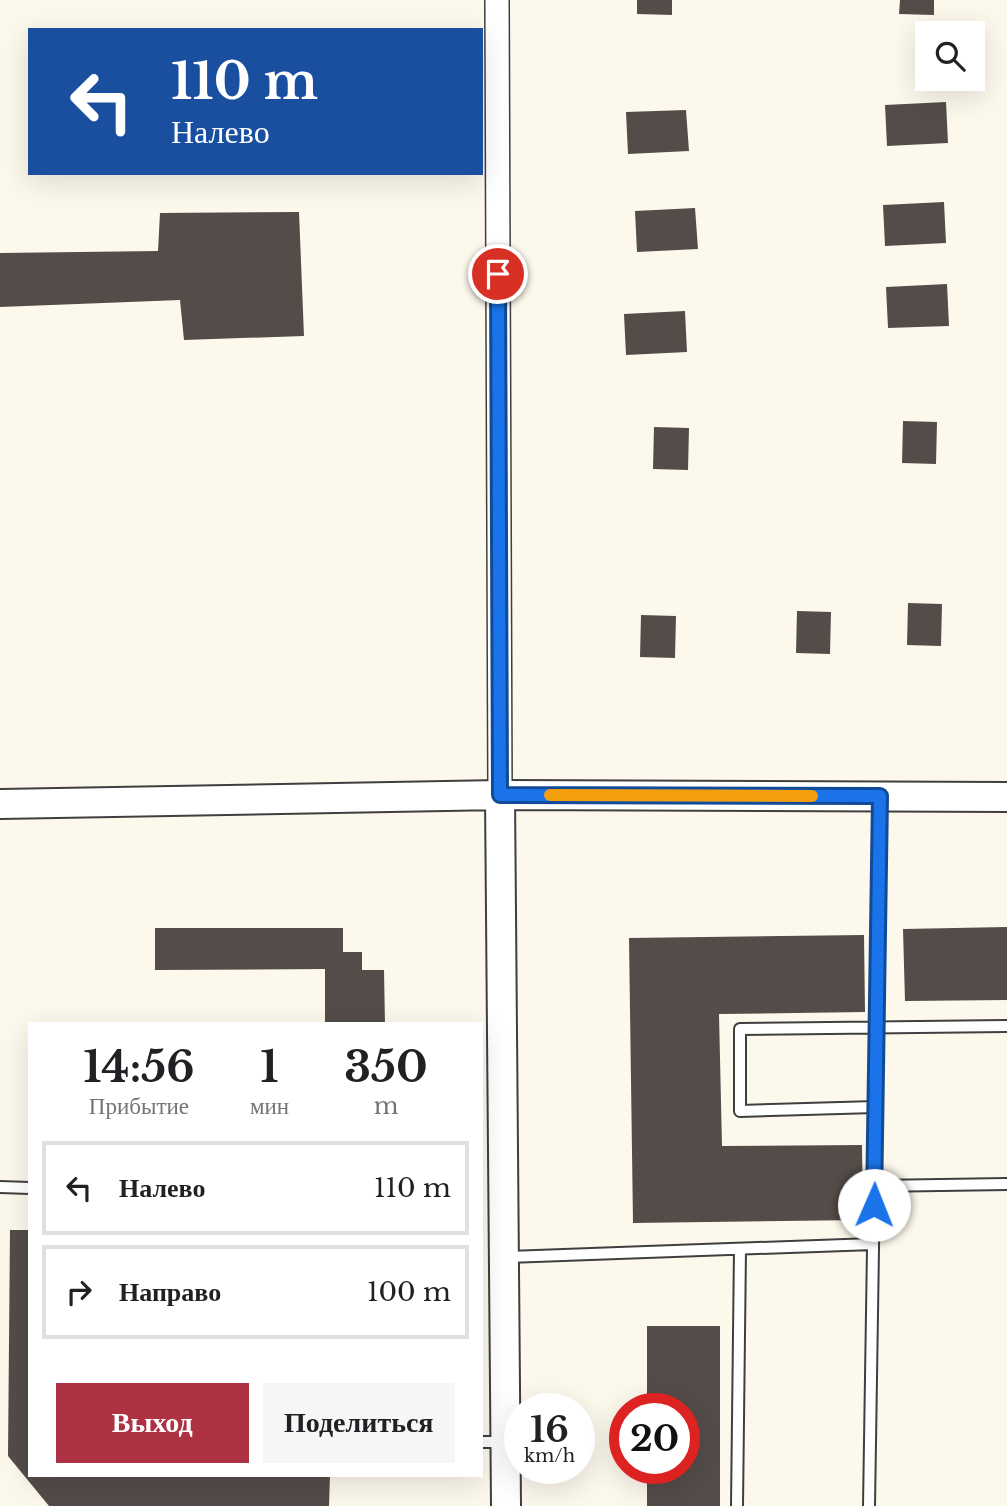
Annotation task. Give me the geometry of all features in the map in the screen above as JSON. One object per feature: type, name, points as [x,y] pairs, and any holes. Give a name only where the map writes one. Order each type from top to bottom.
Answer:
[{"type":"street","points":[[497,0],[504,1257],[493,1442],[506,1506]]},
{"type":"street","points":[[0,804],[500,795],[1007,797]]},
{"type":"lane","points":[[869,1506],[880,796]]},
{"type":"lane","points":[[875,1107],[740,1111],[740,1029],[1007,1026]]},
{"type":"lane","points":[[874,1186],[1007,1184]]},
{"type":"lane","points":[[0,1188],[28,1188]]},
{"type":"lane","points":[[504,1257],[873,1244]]},
{"type":"lane","points":[[737,1506],[740,1249]]},
{"type":"building","points":[[637,0],[672,0],[672,15],[637,14]]},
{"type":"building","points":[[900,0],[934,0],[934,15],[899,14]]},
{"type":"building","points":[[946,102],[948,143],[887,146],[885,105]]},
{"type":"building","points":[[686,110],[689,151],[628,154],[626,112]]},
{"type":"building","points":[[944,202],[946,243],[885,246],[883,205]]},
{"type":"building","points":[[695,208],[698,249],[637,252],[635,211]]},
{"type":"building","points":[[299,212],[304,336],[184,340],[180,300],[0,307],[0,253],[158,251],[160,213]]},
{"type":"building","points":[[947,284],[949,326],[888,328],[886,287]]},
{"type":"building","points":[[685,311],[687,352],[626,355],[624,314]]},
{"type":"building","points":[[903,421],[937,422],[936,464],[902,463]]},
{"type":"building","points":[[654,427],[689,428],[688,470],[653,469]]},
{"type":"building","points":[[908,603],[942,604],[941,646],[907,645]]},
{"type":"building","points":[[797,611],[831,612],[830,654],[796,653]]},
{"type":"building","points":[[641,615],[676,616],[675,658],[640,657]]},
{"type":"building","points":[[1007,927],[1007,1000],[905,1001],[903,929]]},
{"type":"building","points":[[155,928],[343,928],[343,952],[362,952],[362,970],[384,970],[385,1022],[325,1022],[325,969],[155,970]]},
{"type":"building","points":[[864,935],[865,1012],[719,1014],[722,1146],[862,1145],[863,1220],[633,1223],[629,938]]},
{"type":"building","points":[[10,1230],[28,1230],[28,1477],[330,1477],[329,1506],[49,1506],[8,1456]]},
{"type":"building","points":[[647,1326],[720,1326],[720,1506],[647,1506],[647,1484],[700,1484],[700,1393],[647,1393]]},
{"type":"slow traffic","points":[[550,795],[812,796]]},
{"type":"route","points":[[498,274],[500,795],[880,796],[874,1205]]}]
